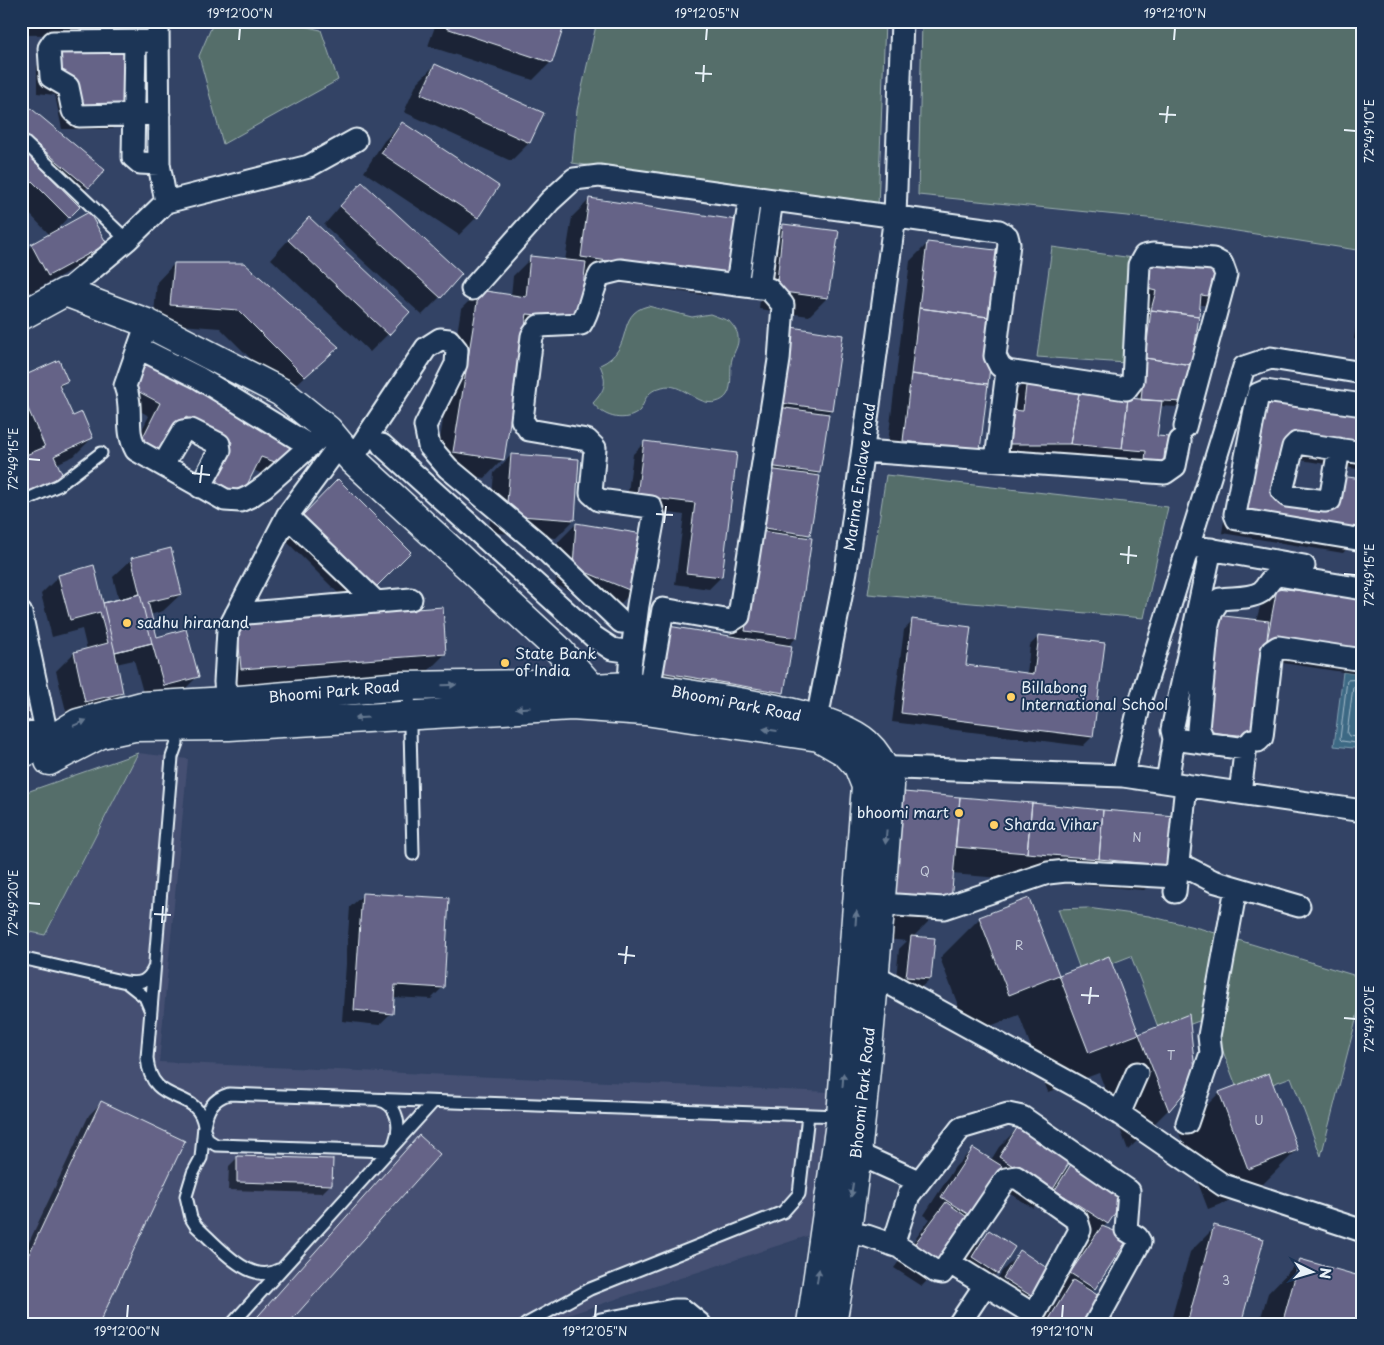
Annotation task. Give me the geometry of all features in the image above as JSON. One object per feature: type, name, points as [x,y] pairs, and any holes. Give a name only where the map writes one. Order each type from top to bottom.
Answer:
[{"type":"main road","points":[[21,316],[65,292],[143,335],[281,392],[339,450],[556,648],[592,688],[632,701],[816,731]]},
{"type":"main road","name":"Bhoomi Park Road","points":[[143,716],[228,714],[409,686],[532,684],[592,688]]},
{"type":"main road","points":[[21,754],[49,743],[101,734],[143,716],[176,727],[228,714],[410,716],[632,701]]},
{"type":"main road","name":"Bhoomi Park Road","points":[[811,1324],[836,1231],[851,1117],[863,969],[866,786],[858,766],[845,752],[816,731]]},
{"type":"main road","name":"Bhoomi Park Road","points":[[816,731],[846,731],[866,743],[886,768],[890,786],[880,904],[863,969]]},
{"type":"main road","points":[[21,771],[49,743]]},
{"type":"main road","name":"Bhoomi Park Road","points":[[832,1324],[845,1252],[836,1231]]},
{"type":"street","name":"Marina Enclave road","points":[[816,731],[846,571],[895,216],[902,21]]},
{"type":"street","points":[[159,114],[79,116],[73,111],[68,87],[50,77],[49,48],[53,42],[135,41],[158,31],[159,114],[159,164],[166,202]]},
{"type":"street","points":[[135,41],[133,157],[140,163],[159,164]]},
{"type":"street","points":[[134,115],[159,114]]},
{"type":"street","points":[[65,292],[128,240],[166,202],[309,166],[356,140]]},
{"type":"street","points":[[472,289],[550,201],[574,179],[600,176],[999,231],[1006,236],[1009,244],[995,356],[1000,366],[1007,371],[1126,389],[1133,380],[1139,266],[1144,256],[1153,254],[1213,260],[1222,264],[1226,275],[1175,466],[1165,473],[864,450]]},
{"type":"street","points":[[737,284],[750,197]]},
{"type":"street","points":[[759,288],[772,200]]},
{"type":"street","points":[[632,701],[632,652],[638,605],[654,517],[651,507],[599,500],[591,494],[594,448],[587,440],[529,430],[522,420],[532,336],[539,326],[581,324],[588,314],[592,289],[600,275],[620,270],[769,289],[784,305],[779,360],[739,616],[731,620],[638,605]]},
{"type":"street","points":[[143,335],[125,386],[129,396],[129,438],[136,450],[226,500],[240,501],[265,486],[339,450],[385,442],[594,637],[612,649],[632,652]]},
{"type":"street","points":[[228,714],[228,630],[287,516],[339,450],[426,348],[440,339],[449,340],[457,350],[456,364],[425,426],[429,446],[448,468],[539,544],[621,622]]},
{"type":"street","points":[[1123,776],[1141,699],[1244,367],[1270,358],[1363,373]]},
{"type":"street","points":[[996,460],[1007,371]]},
{"type":"street","points":[[1363,405],[1265,391],[1258,394],[1235,514],[1237,519],[1363,540]]},
{"type":"street","points":[[163,465],[183,431],[191,430],[219,444],[220,450],[200,487]]},
{"type":"street","points":[[1339,449],[1363,453]]},
{"type":"street","points":[[287,516],[376,602]]},
{"type":"street","points":[[1188,546],[1363,577]]},
{"type":"street","points":[[1176,877],[1176,783],[1172,730],[1211,549]]},
{"type":"street","points":[[1201,734],[1198,729],[1208,624],[1212,611],[1220,599],[1262,592],[1270,579],[1278,575],[1363,589]]},
{"type":"street","points":[[236,614],[411,599]]},
{"type":"street","points":[[632,701],[663,609]]},
{"type":"street","points":[[21,613],[49,743],[21,735]]},
{"type":"street","points":[[1174,739],[1248,745],[1258,741],[1262,737],[1272,651],[1278,647],[1363,660]]},
{"type":"street","points":[[1240,793],[1248,745]]},
{"type":"street","points":[[858,766],[1123,776],[1363,811]]},
{"type":"street","points":[[880,904],[944,908],[1048,873],[1066,871],[1213,881],[1299,906]]},
{"type":"street","points":[[1187,1123],[1211,1053],[1208,1036],[1236,888]]},
{"type":"street","points":[[863,969],[1092,1095],[1223,1185],[1363,1231]]},
{"type":"street","points":[[1119,1114],[1137,1073]]},
{"type":"street","points":[[893,1245],[908,1195],[961,1128],[1008,1114],[1022,1117],[1129,1191],[1126,1230],[1137,1237],[1140,1242],[1095,1324]]},
{"type":"street","points":[[847,1152],[918,1181]]},
{"type":"street","points":[[836,1231],[893,1245],[936,1272],[942,1273],[1006,1179],[1016,1176],[1077,1220],[1080,1230],[1036,1311],[1031,1313],[950,1263]]},
{"type":"street","points":[[959,1324],[985,1285]]},
{"type":"street","points":[[601,1324],[644,1320],[683,1310],[700,1324]]},
{"type":"lane","points":[[21,139],[128,240]]},
{"type":"lane","points":[[21,502],[59,485],[101,453]]},
{"type":"lane","points":[[409,686],[413,854]]},
{"type":"lane","points":[[176,727],[177,743],[171,765],[147,1058],[151,1079],[165,1092],[185,1100],[199,1110],[208,1140],[216,1145]]},
{"type":"lane","points":[[21,958],[126,982],[146,980],[150,977],[154,967]]},
{"type":"lane","points":[[126,982],[145,997],[151,1010]]},
{"type":"lane","points":[[185,1100],[200,1101],[229,1094],[851,1117]]},
{"type":"lane","points":[[201,1158],[208,1109],[220,1096]]},
{"type":"lane","points":[[376,1100],[389,1104],[397,1116],[398,1132],[391,1148]]},
{"type":"lane","points":[[232,1324],[433,1102]]},
{"type":"lane","points":[[526,1324],[590,1289],[783,1212],[799,1194],[808,1115]]},
{"type":"lane","points":[[250,1303],[254,1282],[245,1269],[196,1226],[191,1218],[186,1196],[193,1173],[207,1149],[216,1145],[352,1150],[391,1148]]},
{"type":"lane","points":[[352,1150],[358,1152],[365,1160],[366,1166],[362,1180]]},
{"type":"lane","points":[[245,1269],[260,1275],[272,1273],[280,1269]]},
{"type":"shaded area","points":[[138,753],[188,759],[159,1062],[831,1092],[813,1234],[559,1318],[550,1324],[21,1324],[21,930],[46,935]]},
{"type":"green space","points":[[214,21],[281,21],[321,30],[338,80],[223,144],[199,56]]},
{"type":"green space","points":[[597,21],[885,21],[878,208],[572,163],[577,110]]},
{"type":"green space","points":[[922,21],[1363,21],[1363,251],[1167,220],[918,195]]},
{"type":"green space","points":[[1052,247],[1133,258],[1126,363],[1037,357]]},
{"type":"green space","points":[[648,306],[692,317],[710,314],[729,321],[737,333],[738,343],[732,359],[729,390],[723,399],[709,403],[683,390],[669,386],[651,392],[640,410],[631,416],[613,417],[597,408],[593,403],[601,394],[604,385],[604,376],[600,365],[611,358],[618,350],[631,316],[638,310]]},
{"type":"green space","points":[[886,475],[1168,507],[1144,618],[868,594]]},
{"type":"green space","points":[[138,753],[45,935],[21,930],[21,794]]},
{"type":"green space","points":[[1087,908],[1149,916],[1202,929],[1363,978],[1363,993],[1321,1156],[1291,1077],[1240,1096],[1210,1017],[1161,1035],[1131,956],[1082,975],[1058,909]]},
{"type":"water","points":[[1343,672],[1363,675],[1363,749],[1334,746]]},
{"type":"building","points":[[448,21],[539,21],[563,29],[552,63],[446,28]]},
{"type":"building","points":[[55,47],[130,51],[132,111],[80,112],[72,77],[55,76]]},
{"type":"building","points":[[435,64],[544,113],[530,143],[421,94]]},
{"type":"building","points":[[21,100],[105,170],[89,188],[21,131]]},
{"type":"building","points":[[402,122],[499,186],[478,218],[381,153]]},
{"type":"building","points":[[24,150],[80,207],[69,218],[21,170],[21,153]]},
{"type":"building","points":[[362,182],[462,274],[441,298],[340,206]]},
{"type":"building","points":[[589,198],[737,220],[729,279],[581,257]]},
{"type":"building","points":[[89,212],[107,244],[48,276],[31,244]]},
{"type":"building","points":[[309,217],[410,312],[389,335],[288,240]]},
{"type":"building","points":[[783,224],[839,231],[828,298],[776,291]]},
{"type":"building","points":[[927,242],[1004,251],[996,318],[919,308]]},
{"type":"building","points":[[530,256],[586,262],[579,319],[527,314],[504,460],[453,452],[479,290],[526,297]]},
{"type":"building","points":[[1147,258],[1217,268],[1215,297],[1201,295],[1199,316],[1151,310],[1156,291],[1144,288]]},
{"type":"building","points":[[174,263],[244,263],[339,347],[305,377],[238,310],[170,305]]},
{"type":"building","points":[[919,308],[996,318],[988,384],[911,374]]},
{"type":"building","points":[[1151,310],[1199,316],[1192,365],[1145,358]]},
{"type":"building","points":[[791,327],[843,335],[832,410],[781,403]]},
{"type":"building","points":[[144,356],[299,445],[283,465],[261,457],[242,495],[212,480],[232,442],[186,417],[167,454],[141,441],[160,403],[128,386]]},
{"type":"building","points":[[1145,358],[1192,365],[1184,402],[1141,400]]},
{"type":"building","points":[[59,360],[68,381],[59,385],[73,416],[82,412],[93,438],[54,456],[64,478],[21,497],[21,457],[45,447],[21,393],[21,377]]},
{"type":"building","points":[[911,374],[988,384],[980,450],[903,441]]},
{"type":"building","points":[[1027,378],[1047,382],[1046,389],[1079,393],[1070,444],[1005,444],[1012,410],[1023,411]]},
{"type":"building","points":[[1079,393],[1128,398],[1122,449],[1070,444]]},
{"type":"building","points":[[1263,396],[1363,413],[1363,449],[1287,437],[1276,498],[1335,507],[1340,476],[1363,479],[1363,530],[1239,515]]},
{"type":"building","points":[[1128,398],[1162,401],[1157,436],[1170,437],[1169,449],[1165,449],[1163,466],[1151,465],[1151,461],[1145,460],[1146,451],[1122,449]]},
{"type":"building","points":[[778,407],[829,414],[820,473],[768,466]]},
{"type":"building","points":[[644,441],[737,453],[722,577],[686,573],[695,503],[637,496]]},
{"type":"building","points":[[511,454],[579,459],[575,520],[506,515]]},
{"type":"building","points":[[768,469],[820,476],[810,535],[759,527]]},
{"type":"building","points":[[338,479],[411,552],[372,591],[299,519]]},
{"type":"building","points":[[576,523],[643,534],[634,592],[573,567]]},
{"type":"building","points":[[760,531],[812,538],[797,638],[745,631]]},
{"type":"building","points":[[171,548],[182,594],[148,602],[157,637],[186,629],[199,677],[164,686],[152,643],[115,652],[123,693],[85,702],[74,652],[108,643],[100,612],[70,620],[58,575],[94,565],[103,603],[140,594],[131,558]]},
{"type":"building","points":[[1277,588],[1363,598],[1363,655],[1267,641]]},
{"type":"building","name":"sadhu hiranand","points":[[140,594],[152,643],[115,652],[103,603]]},
{"type":"building","points":[[443,607],[446,654],[241,669],[237,622]]},
{"type":"building","points":[[1215,615],[1269,621],[1256,737],[1201,731]]},
{"type":"building","name":"Billabong International School","points":[[912,619],[971,627],[966,665],[1034,674],[1039,635],[1105,643],[1093,737],[901,713]]},
{"type":"building","points":[[668,626],[792,646],[784,693],[660,672]]},
{"type":"building","points":[[21,667],[33,711],[21,714]]},
{"type":"building","points":[[904,792],[960,797],[951,902],[895,897]]},
{"type":"building","name":"Sharda Vihar","points":[[960,797],[1032,803],[1027,853],[955,847]]},
{"type":"building","name":"Sharda Vihar","points":[[1032,803],[1103,810],[1099,859],[1027,853]]},
{"type":"building","name":"Sharda Vihar","points":[[1103,810],[1175,816],[1171,866],[1099,859]]},
{"type":"building","points":[[362,893],[449,898],[444,988],[395,985],[393,1014],[354,1010]]},
{"type":"building","points":[[1029,898],[1059,975],[1009,995],[979,917]]},
{"type":"building","points":[[911,936],[935,938],[931,979],[906,977]]},
{"type":"building","points":[[1109,956],[1139,1034],[1089,1053],[1059,975]]},
{"type":"building","points":[[1189,1014],[1196,1079],[1169,1111],[1139,1034]]},
{"type":"building","points":[[1269,1073],[1298,1150],[1248,1169],[1219,1092]]},
{"type":"building","points":[[101,1101],[185,1141],[99,1324],[21,1324],[21,1271]]},
{"type":"building","points":[[1017,1128],[1070,1161],[1052,1191],[999,1157]]},
{"type":"building","points":[[419,1135],[440,1154],[288,1324],[251,1324]]},
{"type":"building","points":[[973,1148],[1002,1166],[971,1216],[941,1197]]},
{"type":"building","points":[[237,1156],[333,1159],[332,1185],[237,1182]]},
{"type":"building","points":[[1073,1161],[1127,1195],[1108,1224],[1055,1190]]},
{"type":"building","points":[[946,1202],[970,1219],[940,1269],[910,1250]]},
{"type":"building","points":[[1214,1225],[1264,1239],[1241,1324],[1187,1324]]},
{"type":"building","points":[[1102,1226],[1129,1237],[1095,1289],[1070,1273]]},
{"type":"building","points":[[989,1230],[1015,1247],[998,1274],[972,1257]]},
{"type":"building","points":[[1020,1250],[1053,1272],[1033,1297],[1003,1278]]},
{"type":"building","points":[[1300,1259],[1363,1277],[1363,1324],[1282,1324]]},
{"type":"building","points":[[1073,1280],[1099,1296],[1081,1324],[1046,1324]]},
{"type":"place","name":"sadhu hiranand","points":[[127,623]]},
{"type":"place","name":"State Bank of India","points":[[505,663]]},
{"type":"place","name":"Billabong International School","points":[[1011,697]]},
{"type":"place","name":"bhoomi mart","points":[[959,813]]},
{"type":"place","name":"Sharda Vihar","points":[[994,825]]}]
